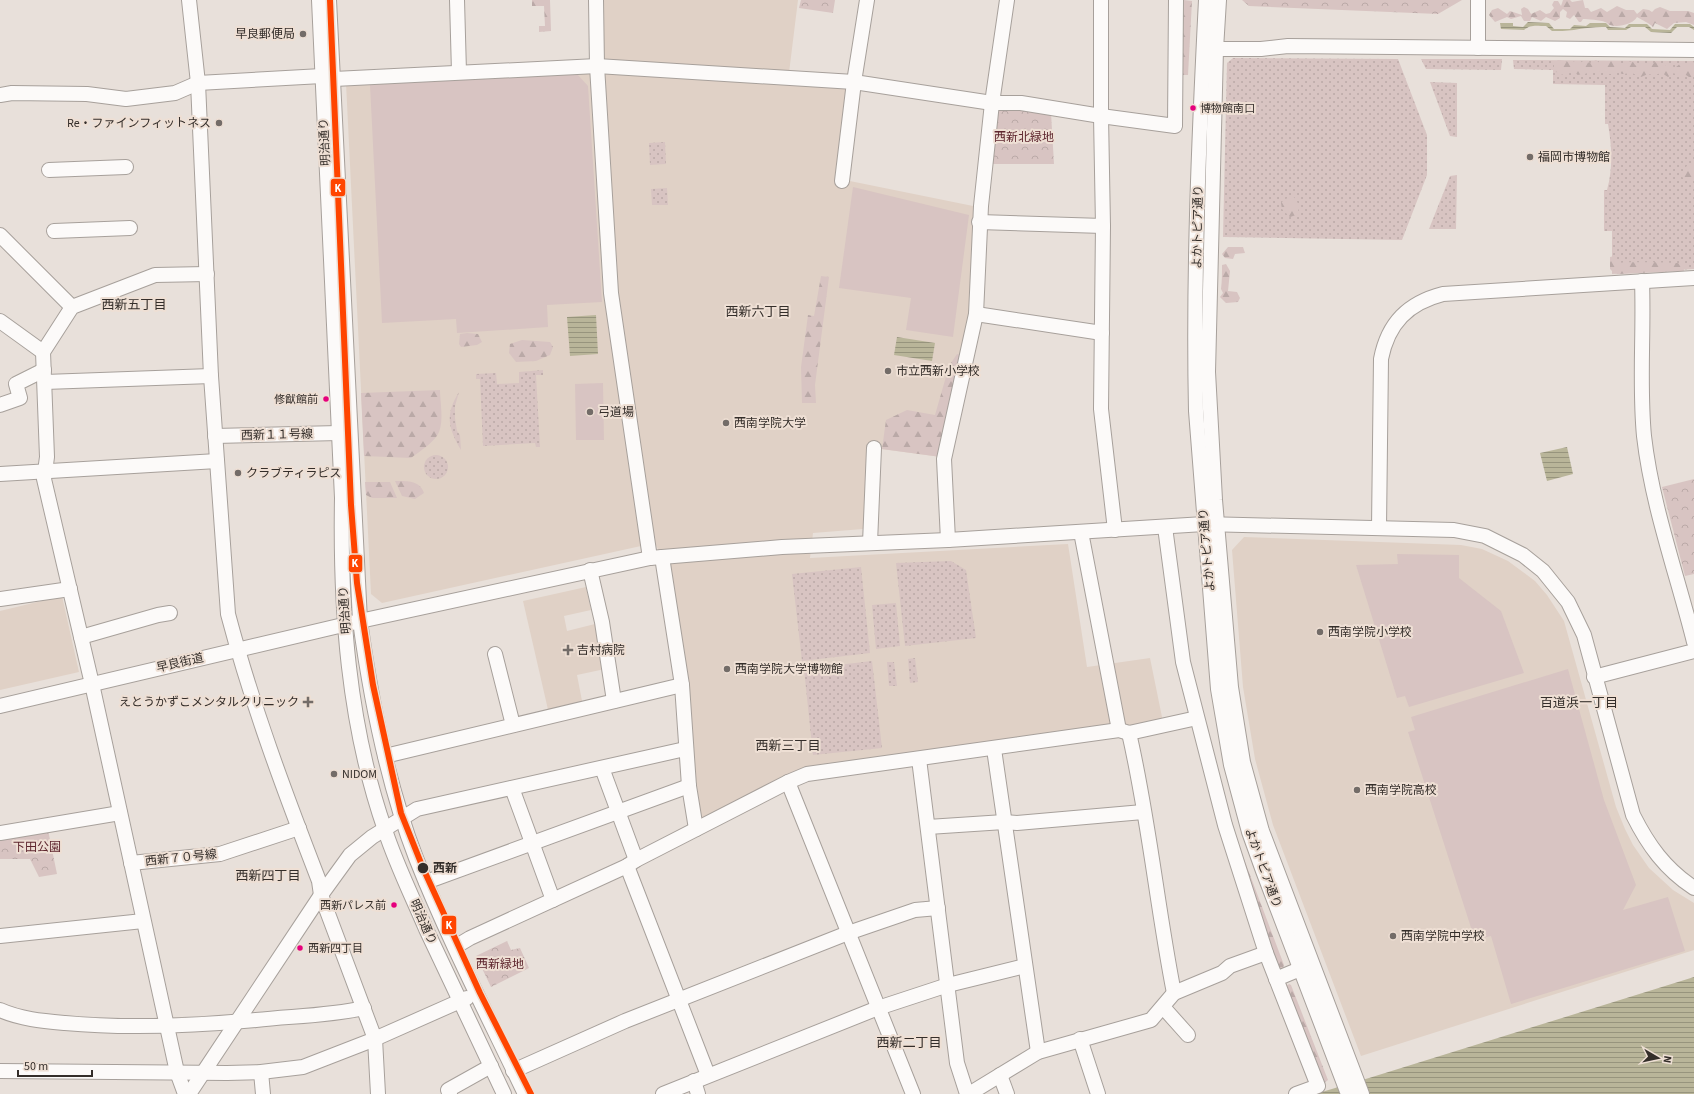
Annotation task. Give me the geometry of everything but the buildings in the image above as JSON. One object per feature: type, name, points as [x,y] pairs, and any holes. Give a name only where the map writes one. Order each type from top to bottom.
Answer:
[{"type":"street","points":[[189,0],[198,83],[211,376],[228,614],[237,650],[273,759],[319,881],[321,895],[375,1039],[378,1094]]},
{"type":"street","name":"明治通り","points":[[319,0],[328,78],[360,621],[385,756],[416,858],[455,947],[525,1094]]},
{"type":"street","name":"明治通り","points":[[329,0],[328,78],[342,498],[341,560],[345,625],[359,728],[366,765],[384,829],[397,865],[504,1094]]},
{"type":"street","points":[[457,0],[458,72]]},
{"type":"street","points":[[596,0],[597,66],[611,293],[656,557],[682,685],[685,750],[696,829]]},
{"type":"street","points":[[842,181],[854,82],[868,0]]},
{"type":"street","points":[[948,540],[944,459],[976,314],[979,222],[992,103],[1007,0]]},
{"type":"street","points":[[1101,0],[1100,116],[1103,226],[1101,409],[1115,530]]},
{"type":"street","points":[[0,95],[12,93],[87,94],[126,99],[175,93],[198,83],[597,66],[854,82],[992,103],[1021,103],[1175,126],[1176,0]]},
{"type":"street","name":"よかトピア通り","points":[[1206,0],[1195,339],[1196,412],[1231,687],[1243,762],[1251,792],[1275,866],[1349,1078]]},
{"type":"street","name":"よかトピア通り","points":[[1219,0],[1216,49],[1208,340],[1211,524],[1218,689],[1224,729],[1238,794],[1249,832],[1300,969],[1349,1078]]},
{"type":"street","points":[[1478,0],[1478,48]]},
{"type":"street","points":[[1216,49],[1261,49],[1288,46],[1694,50]]},
{"type":"street","points":[[49,170],[126,167]]},
{"type":"street","points":[[979,222],[1103,226]]},
{"type":"street","points":[[54,231],[130,228]]},
{"type":"street","points":[[0,235],[72,307]]},
{"type":"street","points":[[185,1094],[177,1072],[92,684],[44,479],[47,457],[43,352],[72,307],[155,275],[207,274]]},
{"type":"street","points":[[1379,528],[1381,359],[1388,335],[1403,314],[1425,300],[1443,294],[1694,278]]},
{"type":"street","points":[[1642,281],[1642,408],[1644,437],[1655,493],[1694,642]]},
{"type":"street","points":[[976,314],[1102,332]]},
{"type":"street","points":[[0,321],[43,352]]},
{"type":"street","points":[[0,405],[20,398],[16,384],[44,376],[211,376]]},
{"type":"street","name":"西新１１号線","points":[[216,436],[339,433]]},
{"type":"street","points":[[870,543],[874,448]]},
{"type":"street","points":[[0,474],[217,461]]},
{"type":"street","name":"早良街道","points":[[0,706],[360,621],[590,570],[656,557],[782,547],[948,540],[1211,524],[1464,531],[1491,538],[1523,555],[1544,571],[1568,602],[1584,635],[1594,677],[1630,805],[1636,821],[1644,838],[1659,859],[1681,879],[1694,888]]},
{"type":"street","points":[[1165,527],[1183,662],[1225,825],[1266,952],[1318,1086],[1296,1094]]},
{"type":"street","points":[[1081,532],[1124,731],[1137,766],[1143,812],[1157,881],[1165,946],[1174,993]]},
{"type":"street","points":[[590,570],[602,622],[614,701]]},
{"type":"street","points":[[0,599],[70,588]]},
{"type":"street","points":[[81,637],[170,613]]},
{"type":"street","points":[[1594,677],[1694,651]]},
{"type":"street","points":[[495,654],[513,725]]},
{"type":"street","points":[[385,756],[682,685]]},
{"type":"street","points":[[455,947],[470,938],[632,863],[788,782],[807,774],[1124,731],[1197,718]]},
{"type":"street","points":[[1203,736],[1205,733],[1224,729]]},
{"type":"street","points":[[994,749],[1038,1052]]},
{"type":"street","points":[[189,1094],[235,1022],[350,855],[402,816],[417,809],[685,750]]},
{"type":"street","points":[[919,759],[958,1063],[968,1094],[1038,1052],[1151,1020],[1174,993],[1222,973],[1230,966],[1266,952]]},
{"type":"street","points":[[602,768],[678,1001],[708,1075]]},
{"type":"street","points":[[788,782],[913,1094]]},
{"type":"street","points":[[426,882],[689,786]]},
{"type":"street","points":[[512,788],[553,900]]},
{"type":"street","points":[[928,827],[1004,822],[1017,823],[1143,812]]},
{"type":"street","points":[[0,833],[120,813]]},
{"type":"street","name":"西新７０号線","points":[[130,863],[220,854],[299,828]]},
{"type":"street","points":[[514,1070],[625,1021],[848,934],[915,910],[938,908]]},
{"type":"street","points":[[0,936],[143,921]]},
{"type":"street","points":[[663,1094],[696,1087],[708,1075],[878,1008],[948,985],[1025,966]]},
{"type":"street","points":[[1276,979],[1300,969]]},
{"type":"street","points":[[0,1071],[261,1072],[303,1067],[375,1039],[477,994]]},
{"type":"street","points":[[1163,1007],[1188,1035]]},
{"type":"street","points":[[0,1010],[11,1015],[40,1020],[110,1027],[235,1022],[342,1013],[364,1008]]},
{"type":"street","points":[[1080,1039],[1098,1094]]},
{"type":"street","points":[[450,1094],[448,1090],[491,1066]]},
{"type":"street","points":[[261,1072],[263,1094]]},
{"type":"street","points":[[1000,1075],[1007,1094]]},
{"type":"street","points":[[1348,1094],[1349,1078]]},
{"type":"street","points":[[1349,1078],[1362,1094]]},
{"type":"shaded area","name":"西南学院大学","points":[[602,0],[798,0],[788,81],[850,86],[840,179],[978,207],[972,314],[941,457],[874,448],[866,526],[863,529],[813,533],[810,558],[1068,544],[1087,667],[1150,658],[1163,722],[803,769],[770,783],[702,824],[669,572],[653,539],[616,295],[603,81]]},
{"type":"shaded area","points":[[1528,22],[1549,23],[1554,29],[1570,29],[1574,25],[1586,26],[1590,23],[1606,23],[1610,27],[1625,28],[1629,24],[1647,24],[1652,29],[1670,30],[1675,24],[1690,24],[1694,27],[1694,30],[1689,27],[1677,27],[1671,33],[1651,32],[1645,27],[1631,27],[1626,30],[1608,30],[1606,27],[1592,27],[1566,31],[1552,31],[1546,26],[1532,26],[1524,30],[1501,29],[1500,23],[1513,23],[1513,26],[1523,27]]},
{"type":"shaded area","points":[[590,71],[594,75],[644,540],[641,546],[382,603],[371,594],[346,83]]},
{"type":"shaded area","points":[[596,315],[598,354],[570,356],[567,317]]},
{"type":"shaded area","points":[[897,337],[935,343],[932,361],[894,355]]},
{"type":"shaded area","points":[[1567,447],[1573,474],[1547,481],[1540,453]]},
{"type":"shaded area","points":[[1244,537],[1461,545],[1482,549],[1508,561],[1535,581],[1547,595],[1564,621],[1616,807],[1625,829],[1633,845],[1649,868],[1673,890],[1694,903],[1694,950],[1361,1056],[1273,825],[1255,759],[1243,687],[1232,550]]},
{"type":"shaded area","name":"吉村病院","points":[[586,587],[591,610],[564,616],[567,631],[595,624],[605,669],[577,675],[583,706],[549,714],[523,601]]},
{"type":"shaded area","points":[[62,596],[79,672],[0,690],[0,611]]},
{"type":"shaded area","points":[[1694,977],[1694,1094],[1315,1094],[1369,1078]]},
{"type":"green space","points":[[532,0],[550,0],[551,31],[539,32],[539,26],[545,26],[544,6],[532,6]]},
{"type":"green space","points":[[801,0],[835,0],[833,13],[799,8]]},
{"type":"green space","points":[[1184,0],[1192,1],[1188,75],[1180,75]]},
{"type":"green space","points":[[1242,0],[1462,0],[1438,14],[1249,6]]},
{"type":"green space","points":[[1563,0],[1570,0],[1572,2],[1583,0],[1585,8],[1588,8],[1591,12],[1601,8],[1607,12],[1617,6],[1626,10],[1634,10],[1637,14],[1643,9],[1652,12],[1660,7],[1670,11],[1688,11],[1694,13],[1694,25],[1686,22],[1674,23],[1667,29],[1655,23],[1653,27],[1637,17],[1632,22],[1621,26],[1613,26],[1606,22],[1594,20],[1583,19],[1579,22],[1574,15],[1570,19],[1566,17],[1567,12],[1563,9],[1560,12],[1560,18],[1555,21],[1546,17],[1541,21],[1532,17],[1530,21],[1524,21],[1521,16],[1511,19],[1507,17],[1495,22],[1489,15],[1492,10],[1498,8],[1507,14],[1510,11],[1522,15],[1521,9],[1524,7],[1528,9],[1531,14],[1540,10],[1546,14],[1550,13],[1554,8],[1552,5],[1554,1],[1558,1],[1561,6]]},
{"type":"green space","points":[[1233,58],[1398,59],[1427,135],[1427,175],[1402,240],[1223,237],[1227,63]]},
{"type":"green space","points":[[1421,59],[1502,59],[1501,70],[1426,69]]},
{"type":"green space","points":[[1513,60],[1694,61],[1694,269],[1612,274],[1612,231],[1604,231],[1604,190],[1607,190],[1609,182],[1611,157],[1608,124],[1605,124],[1605,85],[1553,84],[1553,70],[1514,69]]},
{"type":"green space","points":[[1558,60],[1571,62],[1575,61],[1580,63],[1583,61],[1590,63],[1596,60],[1601,64],[1605,61],[1615,61],[1621,65],[1627,61],[1633,62],[1635,65],[1643,64],[1647,66],[1656,62],[1663,66],[1669,64],[1675,68],[1682,62],[1690,65],[1694,62],[1694,77],[1689,77],[1686,75],[1677,76],[1674,73],[1668,77],[1662,73],[1654,75],[1648,74],[1641,77],[1632,73],[1622,74],[1619,72],[1607,74],[1601,70],[1597,73],[1590,72],[1582,75],[1570,73],[1560,75],[1554,70],[1554,63]]},
{"type":"green space","points":[[577,74],[588,86],[602,302],[547,305],[548,327],[457,333],[456,319],[382,323],[370,85]]},
{"type":"green space","points":[[1430,82],[1457,83],[1457,137],[1450,136]]},
{"type":"green space","name":"西新北緑地","points":[[995,109],[1051,113],[1054,164],[992,164]]},
{"type":"green space","points":[[665,142],[666,164],[650,165],[649,143]]},
{"type":"green space","points":[[1689,163],[1694,164],[1694,179],[1685,181],[1681,175],[1687,171],[1686,167]]},
{"type":"green space","points":[[1457,175],[1456,229],[1429,229],[1450,176]]},
{"type":"green space","points":[[853,187],[969,215],[953,337],[906,330],[911,298],[839,288]]},
{"type":"green space","points":[[667,188],[668,205],[652,205],[651,189]]},
{"type":"green space","points":[[1294,197],[1299,208],[1296,215],[1290,217],[1282,209],[1281,203],[1285,199]]},
{"type":"green space","points":[[1228,247],[1243,247],[1245,253],[1235,254],[1233,259],[1225,258],[1222,254]]},
{"type":"green space","points":[[1614,256],[1618,263],[1680,263],[1683,264],[1684,271],[1614,273],[1610,269],[1610,257]]},
{"type":"green space","points":[[1226,264],[1230,271],[1228,291],[1237,292],[1240,298],[1238,302],[1226,303],[1220,297],[1223,293],[1221,289],[1222,265]]},
{"type":"green space","points":[[821,276],[829,277],[815,385],[816,403],[802,403],[801,367],[808,315],[814,316]]},
{"type":"green space","points":[[460,334],[478,334],[482,342],[477,345],[461,347],[459,344]]},
{"type":"green space","points":[[522,340],[550,342],[553,347],[550,355],[536,361],[516,362],[509,353],[510,344]]},
{"type":"green space","points":[[957,354],[963,356],[941,457],[882,449],[886,420],[907,410],[935,415],[949,366]]},
{"type":"green space","points":[[543,370],[543,375],[536,375],[540,447],[536,447],[535,443],[483,446],[480,379],[476,379],[476,374],[496,373],[497,384],[519,383],[519,372]]},
{"type":"green space","name":"弓道場","points":[[603,383],[604,440],[576,440],[575,384]]},
{"type":"green space","points":[[440,390],[442,417],[439,432],[431,443],[411,458],[364,456],[361,393]]},
{"type":"green space","points":[[459,392],[455,406],[455,418],[457,431],[460,435],[461,450],[453,435],[450,421],[452,407]]},
{"type":"green space","points":[[436,455],[444,459],[448,467],[444,475],[436,479],[428,475],[424,467],[428,459]]},
{"type":"green space","points":[[1694,479],[1694,574],[1685,576],[1662,487]]},
{"type":"green space","points":[[395,481],[408,481],[416,483],[424,493],[415,499],[402,496]]},
{"type":"green space","points":[[365,482],[390,482],[397,498],[372,498],[366,495]]},
{"type":"green space","points":[[1397,554],[1459,555],[1459,578],[1501,611],[1524,673],[1409,707],[1405,696],[1397,698],[1356,565],[1398,564]]},
{"type":"green space","points":[[951,561],[966,570],[976,638],[905,646],[896,563]]},
{"type":"green space","points":[[861,567],[870,653],[802,661],[792,574]]},
{"type":"green space","points":[[896,603],[900,646],[876,649],[872,605]]},
{"type":"green space","points":[[915,658],[918,682],[910,683],[908,659]]},
{"type":"green space","points":[[872,661],[882,748],[813,755],[804,669]]},
{"type":"green space","points":[[887,662],[894,662],[897,686],[889,686]]},
{"type":"green space","points":[[1568,669],[1604,800],[1636,885],[1623,910],[1668,897],[1685,951],[1511,1004],[1491,936],[1475,940],[1408,732],[1415,730],[1411,717]]},
{"type":"green space","name":"下田公園","points":[[48,830],[57,874],[39,877],[30,859],[0,859],[0,838]]},
{"type":"green space","points":[[1244,859],[1284,965],[1283,968],[1276,969],[1239,861]]},
{"type":"green space","name":"西新緑地","points":[[507,941],[511,950],[520,948],[529,968],[491,987],[476,956]]},
{"type":"green space","points":[[1289,984],[1291,985],[1328,1080],[1323,1084],[1285,987]]},
{"type":"transit line","name":"K","points":[[330,0],[351,505],[357,583],[373,685],[401,813],[423,868],[480,993],[531,1094]]},
{"type":"place","name":"早良郵便局","points":[[303,34]]},
{"type":"place","name":"博物館南口","points":[[1193,108]]},
{"type":"place","name":"Re・ファインフィットネス","points":[[219,123]]},
{"type":"place","name":"福岡市博物館","points":[[1530,157]]},
{"type":"place","name":"市立西新小学校","points":[[888,371]]},
{"type":"place","name":"修猷館前","points":[[326,399]]},
{"type":"place","name":"弓道場","points":[[590,412]]},
{"type":"place","name":"西南学院大学","points":[[726,423]]},
{"type":"place","name":"クラブティラピス","points":[[238,473]]},
{"type":"place","name":"西南学院小学校","points":[[1320,632]]},
{"type":"place","name":"吉村病院","points":[[568,650]]},
{"type":"place","name":"西南学院大学博物館","points":[[727,669]]},
{"type":"place","name":"えとうかずこメンタルクリニック","points":[[308,702]]},
{"type":"place","name":"NIDOM","points":[[334,774]]},
{"type":"place","name":"西南学院高校","points":[[1357,790]]},
{"type":"place","name":"西新","points":[[423,868]]},
{"type":"place","name":"西新パレス前","points":[[394,905]]},
{"type":"place","name":"西南学院中学校","points":[[1393,936]]},
{"type":"place","name":"西新四丁目","points":[[300,948]]},
{"type":"district","name":"西新五丁目","points":[[134,305]]},
{"type":"district","name":"西新六丁目","points":[[758,312]]},
{"type":"district","name":"百道浜一丁目","points":[[1579,703]]},
{"type":"district","name":"西新三丁目","points":[[788,746]]},
{"type":"district","name":"西新四丁目","points":[[268,876]]},
{"type":"district","name":"西新二丁目","points":[[909,1043]]}]
